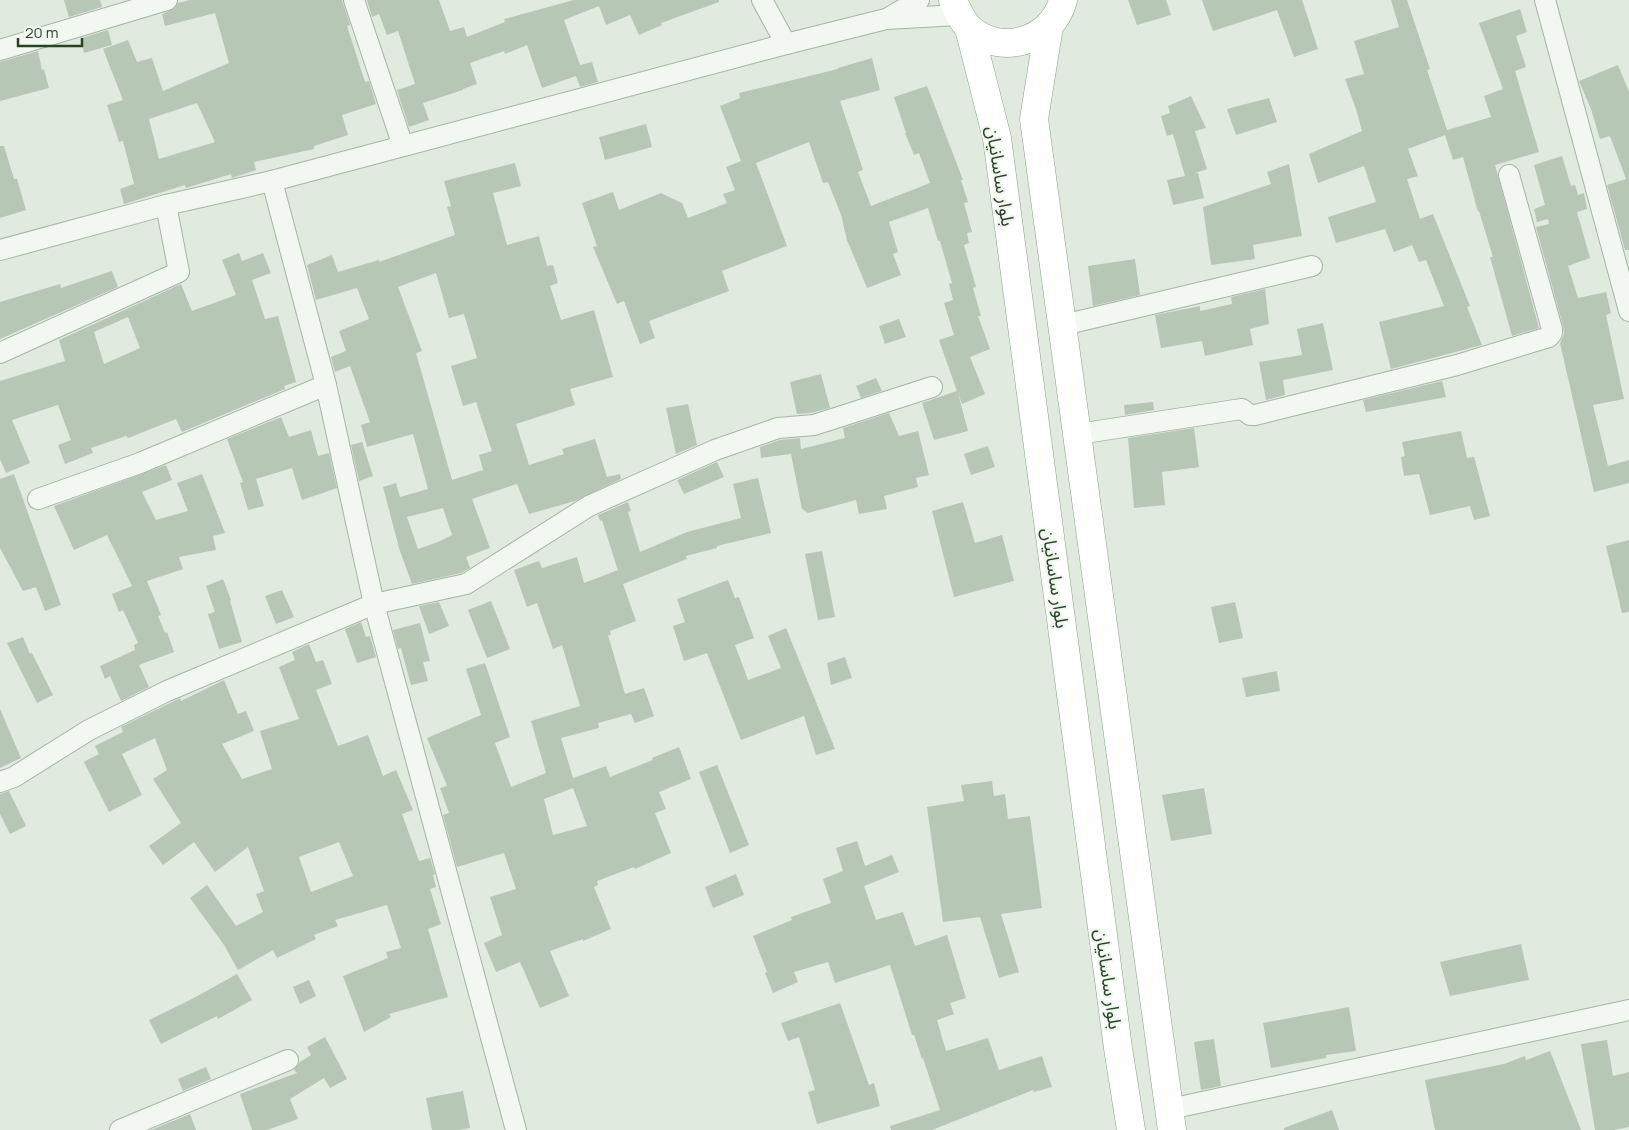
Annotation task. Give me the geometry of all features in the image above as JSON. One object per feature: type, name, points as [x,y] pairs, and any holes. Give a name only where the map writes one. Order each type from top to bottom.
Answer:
[{"type":"highway","points":[[960,14],[982,37],[997,42],[1013,43],[1032,38],[1049,26],[1060,10],[1063,0]]},
{"type":"highway","name":"بلوار ساسانیان","points":[[960,14],[997,138],[1116,1038],[1131,1130]]},
{"type":"highway","points":[[1049,26],[1034,119],[1171,1120]]},
{"type":"street","points":[[0,50],[167,0]]},
{"type":"street","points":[[354,0],[403,146]]},
{"type":"street","points":[[762,0],[786,44]]},
{"type":"street","points":[[886,20],[919,0]]},
{"type":"street","points":[[1545,0],[1629,311]]},
{"type":"street","points":[[0,250],[166,205],[272,181],[786,44],[886,20],[960,14]]},
{"type":"street","points":[[1078,434],[1242,409],[1255,416],[1457,365],[1548,337],[1552,333],[1552,328],[1509,174]]},
{"type":"street","points":[[272,181],[326,386],[374,604],[516,1130]]},
{"type":"street","points":[[0,353],[179,272],[166,205]]},
{"type":"street","points":[[1063,325],[1312,266]]},
{"type":"street","points":[[38,499],[140,463],[326,386]]},
{"type":"street","points":[[0,782],[14,777],[88,730],[167,691],[374,604],[466,584],[589,506],[715,450],[778,428],[814,425],[932,387]]},
{"type":"street","points":[[1171,1120],[1629,1010]]},
{"type":"street","points":[[120,1130],[288,1060]]},
{"type":"building","points":[[64,0],[100,0],[102,7],[69,17]]},
{"type":"building","points":[[190,0],[342,0],[350,25],[347,26],[365,82],[369,81],[376,104],[342,115],[348,135],[314,146],[314,149],[254,162],[256,170],[232,178],[231,174],[186,188],[185,185],[124,204],[120,189],[134,184],[123,141],[119,142],[107,105],[123,100],[103,49],[128,40],[137,62],[152,58],[163,91],[229,63],[215,13],[165,26],[162,14],[175,8],[178,3]],"holes":[[[197,103],[215,142],[159,159],[149,119]]]},
{"type":"building","points":[[367,0],[439,0],[450,31],[464,27],[467,37],[505,22],[504,19],[574,0],[719,0],[719,2],[661,23],[662,25],[639,35],[630,15],[606,25],[599,6],[564,20],[580,65],[592,62],[598,82],[580,87],[576,76],[542,88],[527,45],[505,54],[504,51],[470,63],[477,84],[423,103],[429,120],[409,127],[397,90],[415,84],[398,31],[387,35],[379,14],[372,17]]},
{"type":"building","points":[[1128,0],[1166,0],[1171,15],[1137,25]]},
{"type":"building","points":[[1202,0],[1302,0],[1318,49],[1294,57],[1277,10],[1213,31]]},
{"type":"building","points":[[1391,0],[1407,0],[1430,69],[1427,70],[1447,130],[1491,117],[1484,96],[1503,89],[1479,23],[1520,9],[1527,32],[1516,36],[1526,67],[1515,71],[1539,152],[1495,165],[1539,328],[1512,336],[1490,257],[1493,257],[1463,157],[1453,160],[1445,135],[1408,149],[1418,176],[1407,179],[1420,219],[1433,214],[1470,306],[1467,307],[1482,345],[1391,369],[1379,322],[1444,306],[1426,260],[1419,262],[1412,245],[1394,252],[1385,229],[1336,243],[1328,217],[1376,202],[1364,166],[1318,183],[1309,154],[1362,131],[1345,79],[1364,74],[1354,41],[1399,27]]},
{"type":"building","points":[[108,30],[112,45],[84,53],[81,38]]},
{"type":"building","points":[[38,51],[42,70],[44,69],[49,88],[0,101],[0,62]]},
{"type":"building","points":[[872,58],[880,90],[840,101],[863,170],[858,172],[871,206],[930,183],[919,153],[914,155],[894,97],[927,86],[963,180],[961,180],[968,202],[964,203],[972,232],[967,233],[969,243],[964,245],[976,287],[973,288],[981,316],[978,316],[990,349],[970,357],[985,394],[962,404],[958,393],[968,431],[934,440],[922,403],[957,391],[939,340],[954,335],[944,303],[953,300],[949,284],[952,283],[928,208],[889,222],[898,252],[893,254],[901,275],[867,288],[847,240],[841,215],[828,182],[823,183],[809,142],[756,163],[787,246],[722,271],[729,291],[649,321],[655,338],[640,344],[624,301],[617,304],[593,247],[597,246],[582,203],[613,192],[619,210],[661,193],[682,203],[688,218],[727,203],[723,194],[735,190],[726,167],[741,161],[720,106],[740,98],[739,93],[838,69]]},
{"type":"building","points":[[1618,65],[1629,92],[1629,250],[1625,250],[1607,185],[1626,179],[1610,136],[1600,139],[1591,109],[1579,81]]},
{"type":"building","points":[[1191,96],[1206,128],[1195,131],[1207,169],[1195,173],[1198,173],[1204,198],[1173,205],[1167,180],[1185,176],[1173,134],[1167,136],[1161,116],[1170,113],[1168,106]]},
{"type":"building","points":[[1269,98],[1277,122],[1236,135],[1227,109]]},
{"type":"building","points":[[646,124],[652,147],[605,160],[599,137]]},
{"type":"building","points":[[0,146],[4,146],[14,179],[17,179],[26,210],[0,218]]},
{"type":"building","points":[[1562,156],[1571,186],[1575,185],[1578,195],[1584,193],[1587,209],[1577,212],[1590,258],[1568,266],[1578,298],[1606,292],[1611,313],[1606,315],[1624,399],[1593,405],[1608,466],[1629,460],[1629,483],[1594,492],[1560,343],[1564,334],[1563,326],[1536,227],[1549,224],[1548,219],[1537,222],[1534,209],[1545,205],[1534,165]]},
{"type":"building","points":[[515,163],[521,186],[493,193],[507,245],[539,236],[547,266],[553,265],[558,283],[550,286],[561,320],[594,310],[613,377],[570,389],[575,405],[516,424],[529,465],[564,454],[562,449],[595,439],[607,477],[620,474],[621,479],[575,501],[529,514],[517,484],[472,499],[490,548],[466,557],[470,568],[461,573],[412,584],[399,548],[383,487],[396,483],[400,497],[428,489],[413,434],[367,447],[361,425],[370,422],[350,366],[335,372],[331,357],[346,351],[339,331],[369,319],[357,288],[316,300],[307,265],[332,255],[338,272],[379,260],[379,262],[455,235],[447,207],[451,206],[444,181]],"holes":[[[436,273],[449,318],[464,314],[477,358],[451,366],[463,406],[476,402],[492,451],[479,455],[483,470],[452,480],[416,353],[422,351],[398,287]],[[443,508],[452,535],[418,549],[407,517]]]},
{"type":"building","points":[[1289,164],[1302,236],[1253,245],[1255,259],[1211,265],[1203,207],[1271,184],[1267,172]]},
{"type":"building","points":[[239,253],[242,261],[263,253],[271,273],[252,280],[265,319],[278,316],[296,382],[284,386],[285,389],[182,432],[176,419],[128,438],[126,436],[91,448],[93,453],[65,464],[58,445],[71,440],[58,405],[12,420],[30,463],[6,473],[0,459],[0,381],[65,361],[59,340],[181,284],[192,311],[236,295],[222,260]],"holes":[[[128,317],[140,348],[104,364],[94,332]]]},
{"type":"building","points":[[1135,259],[1140,295],[1093,306],[1088,266]]},
{"type":"building","points":[[112,271],[118,287],[0,339],[0,302],[60,284],[61,288]]},
{"type":"building","points":[[1265,289],[1269,324],[1250,329],[1253,345],[1205,356],[1202,341],[1161,348],[1155,315],[1200,306],[1200,311],[1232,304],[1231,297]]},
{"type":"building","points":[[899,319],[906,337],[885,344],[879,326]]},
{"type":"building","points":[[1323,323],[1333,370],[1283,380],[1285,395],[1266,400],[1259,362],[1302,355],[1297,329]]},
{"type":"building","points":[[821,374],[830,408],[811,413],[797,414],[790,382]]},
{"type":"building","points":[[876,378],[882,391],[861,398],[856,386]]},
{"type":"building","points":[[1442,381],[1446,397],[1366,412],[1363,400]]},
{"type":"building","points":[[1153,402],[1154,410],[1125,415],[1124,405]]},
{"type":"building","points":[[688,404],[697,445],[676,454],[666,408]]},
{"type":"building","points":[[889,413],[899,436],[918,431],[929,475],[916,478],[918,487],[884,496],[887,509],[859,514],[856,500],[808,513],[802,509],[791,454],[761,458],[760,447],[780,440],[800,438],[801,449],[845,438],[843,428]]},
{"type":"building","points":[[281,417],[289,437],[311,430],[318,456],[329,453],[337,488],[302,500],[292,468],[256,479],[264,506],[248,510],[240,483],[243,482],[227,439]]},
{"type":"building","points":[[1194,428],[1199,467],[1162,472],[1165,505],[1134,508],[1128,438]]},
{"type":"building","points":[[1461,431],[1467,458],[1474,457],[1490,516],[1474,520],[1470,506],[1430,515],[1419,474],[1404,476],[1401,457],[1405,456],[1402,442]]},
{"type":"building","points":[[362,442],[373,476],[359,481],[351,445]]},
{"type":"building","points":[[988,446],[995,467],[971,475],[964,454]]},
{"type":"building","points":[[717,462],[724,477],[684,494],[677,480]]},
{"type":"building","points":[[166,465],[172,480],[142,492],[156,520],[188,511],[177,483],[202,474],[225,533],[213,536],[216,550],[179,557],[183,569],[147,581],[161,615],[158,616],[165,633],[167,632],[174,652],[139,665],[149,687],[121,701],[110,676],[105,679],[100,666],[135,650],[134,645],[138,643],[123,610],[119,612],[112,594],[132,586],[107,535],[74,550],[54,506]]},
{"type":"building","points":[[14,474],[61,605],[45,611],[36,587],[23,591],[0,548],[0,479]]},
{"type":"building","points":[[758,478],[771,533],[717,546],[717,548],[686,556],[687,559],[623,584],[636,621],[610,631],[611,635],[608,635],[625,694],[644,688],[654,716],[635,723],[631,714],[598,723],[599,728],[561,738],[573,778],[606,766],[610,777],[653,760],[652,758],[679,747],[691,779],[659,792],[666,809],[655,813],[671,853],[635,869],[634,867],[597,881],[598,885],[594,887],[611,929],[583,941],[583,939],[550,951],[569,996],[540,1008],[520,962],[496,972],[484,943],[502,935],[490,897],[516,889],[504,853],[457,867],[443,815],[449,813],[440,788],[447,786],[427,738],[481,715],[466,669],[485,663],[510,737],[495,743],[511,787],[546,773],[531,721],[580,706],[562,645],[553,649],[537,603],[527,607],[514,570],[539,561],[542,568],[577,557],[584,583],[618,570],[602,520],[600,521],[598,515],[628,502],[631,511],[628,512],[640,552],[687,532],[741,518],[733,484]],"holes":[[[573,788],[587,826],[553,835],[544,799]]]},
{"type":"building","points":[[963,502],[975,543],[1002,535],[1014,581],[954,597],[932,511]]},
{"type":"building","points":[[1629,540],[1629,612],[1622,613],[1606,546]]},
{"type":"building","points":[[822,551],[835,617],[818,620],[805,554]]},
{"type":"building","points":[[223,579],[231,600],[242,642],[219,649],[208,614],[215,612],[206,586]]},
{"type":"building","points":[[728,580],[735,598],[739,597],[754,638],[735,645],[748,680],[781,668],[768,636],[786,628],[835,749],[816,755],[804,716],[741,740],[707,653],[684,661],[673,626],[685,622],[677,599]]},
{"type":"building","points":[[282,590],[294,617],[276,624],[265,596]]},
{"type":"building","points":[[491,601],[510,649],[487,658],[468,610]]},
{"type":"building","points":[[439,602],[449,626],[429,634],[419,606]]},
{"type":"building","points":[[1235,602],[1243,638],[1219,643],[1211,607]]},
{"type":"building","points":[[361,622],[366,637],[370,636],[376,657],[357,663],[345,629]]},
{"type":"building","points":[[420,623],[430,661],[423,662],[428,681],[411,685],[401,648],[398,649],[393,630]]},
{"type":"building","points":[[23,637],[30,654],[32,653],[53,695],[37,703],[7,643]]},
{"type":"building","points":[[309,644],[316,662],[323,660],[332,684],[316,690],[338,746],[368,735],[383,776],[396,770],[413,810],[402,814],[419,861],[430,858],[435,874],[433,875],[436,887],[430,889],[441,924],[428,929],[448,997],[389,1014],[391,1017],[364,1032],[343,976],[388,958],[386,952],[401,948],[387,905],[335,920],[338,926],[314,935],[316,939],[277,958],[273,950],[238,970],[224,945],[190,898],[207,885],[236,926],[263,912],[256,894],[264,891],[248,847],[215,872],[194,842],[163,865],[149,846],[181,823],[153,779],[167,770],[155,738],[122,754],[142,795],[109,812],[84,762],[99,754],[95,746],[123,732],[121,727],[180,698],[181,701],[224,680],[238,714],[246,711],[254,731],[222,744],[242,779],[272,769],[260,731],[299,719],[279,667],[295,660],[292,652]],"holes":[[[339,842],[353,876],[311,892],[299,857]]]},
{"type":"building","points":[[845,657],[852,678],[831,685],[827,663]]},
{"type":"building","points":[[1277,671],[1280,691],[1246,697],[1242,678]]},
{"type":"building","points":[[0,709],[21,758],[0,768]]},
{"type":"building","points":[[717,765],[749,845],[730,853],[699,772]]},
{"type":"building","points":[[992,781],[994,796],[1005,794],[1008,819],[1030,816],[1042,908],[1001,914],[1019,972],[999,978],[980,917],[943,922],[927,807],[964,801],[961,785]]},
{"type":"building","points":[[1204,788],[1212,834],[1171,841],[1162,795]]},
{"type":"building","points":[[9,791],[26,826],[10,834],[0,814],[0,794]]},
{"type":"building","points":[[857,841],[865,866],[892,855],[899,872],[864,886],[876,920],[903,912],[915,946],[947,935],[966,998],[950,1003],[954,1014],[937,1020],[946,1051],[988,1038],[999,1070],[1042,1056],[1052,1087],[1034,1092],[1033,1090],[932,1130],[891,1130],[890,1126],[940,1110],[923,1058],[914,1035],[912,1035],[890,965],[835,983],[828,962],[794,972],[798,982],[773,993],[753,936],[792,920],[791,917],[831,903],[823,879],[843,871],[836,848]]},
{"type":"building","points":[[736,874],[744,895],[713,908],[705,887]]},
{"type":"building","points":[[1521,944],[1529,980],[1450,996],[1440,962]]},
{"type":"building","points":[[237,974],[252,1000],[218,1019],[217,1016],[161,1044],[149,1020]]},
{"type":"building","points":[[309,980],[316,996],[300,1004],[293,987]]},
{"type":"building","points":[[840,1003],[869,1085],[874,1083],[880,1106],[817,1124],[808,1092],[815,1090],[799,1037],[788,1041],[781,1023]]},
{"type":"building","points":[[1349,1007],[1356,1051],[1326,1055],[1326,1058],[1271,1068],[1263,1023]]},
{"type":"building","points":[[325,1037],[347,1079],[330,1088],[324,1078],[290,1099],[298,1119],[267,1130],[252,1130],[240,1094],[297,1073],[294,1070],[300,1062],[311,1055],[307,1047]]},
{"type":"building","points":[[1214,1039],[1221,1086],[1201,1090],[1194,1042]]},
{"type":"building","points":[[1607,1040],[1613,1076],[1629,1072],[1629,1127],[1614,1130],[1595,1130],[1581,1044]]},
{"type":"building","points":[[1550,1051],[1581,1130],[1435,1130],[1425,1080],[1504,1064],[1525,1056],[1526,1060]]},
{"type":"building","points":[[206,1067],[211,1079],[183,1091],[178,1079]]},
{"type":"building","points":[[463,1091],[470,1128],[432,1130],[426,1098]]},
{"type":"building","points":[[1332,1110],[1339,1130],[1284,1130],[1284,1128]]},
{"type":"building","points":[[190,1114],[196,1130],[151,1130]]}]
